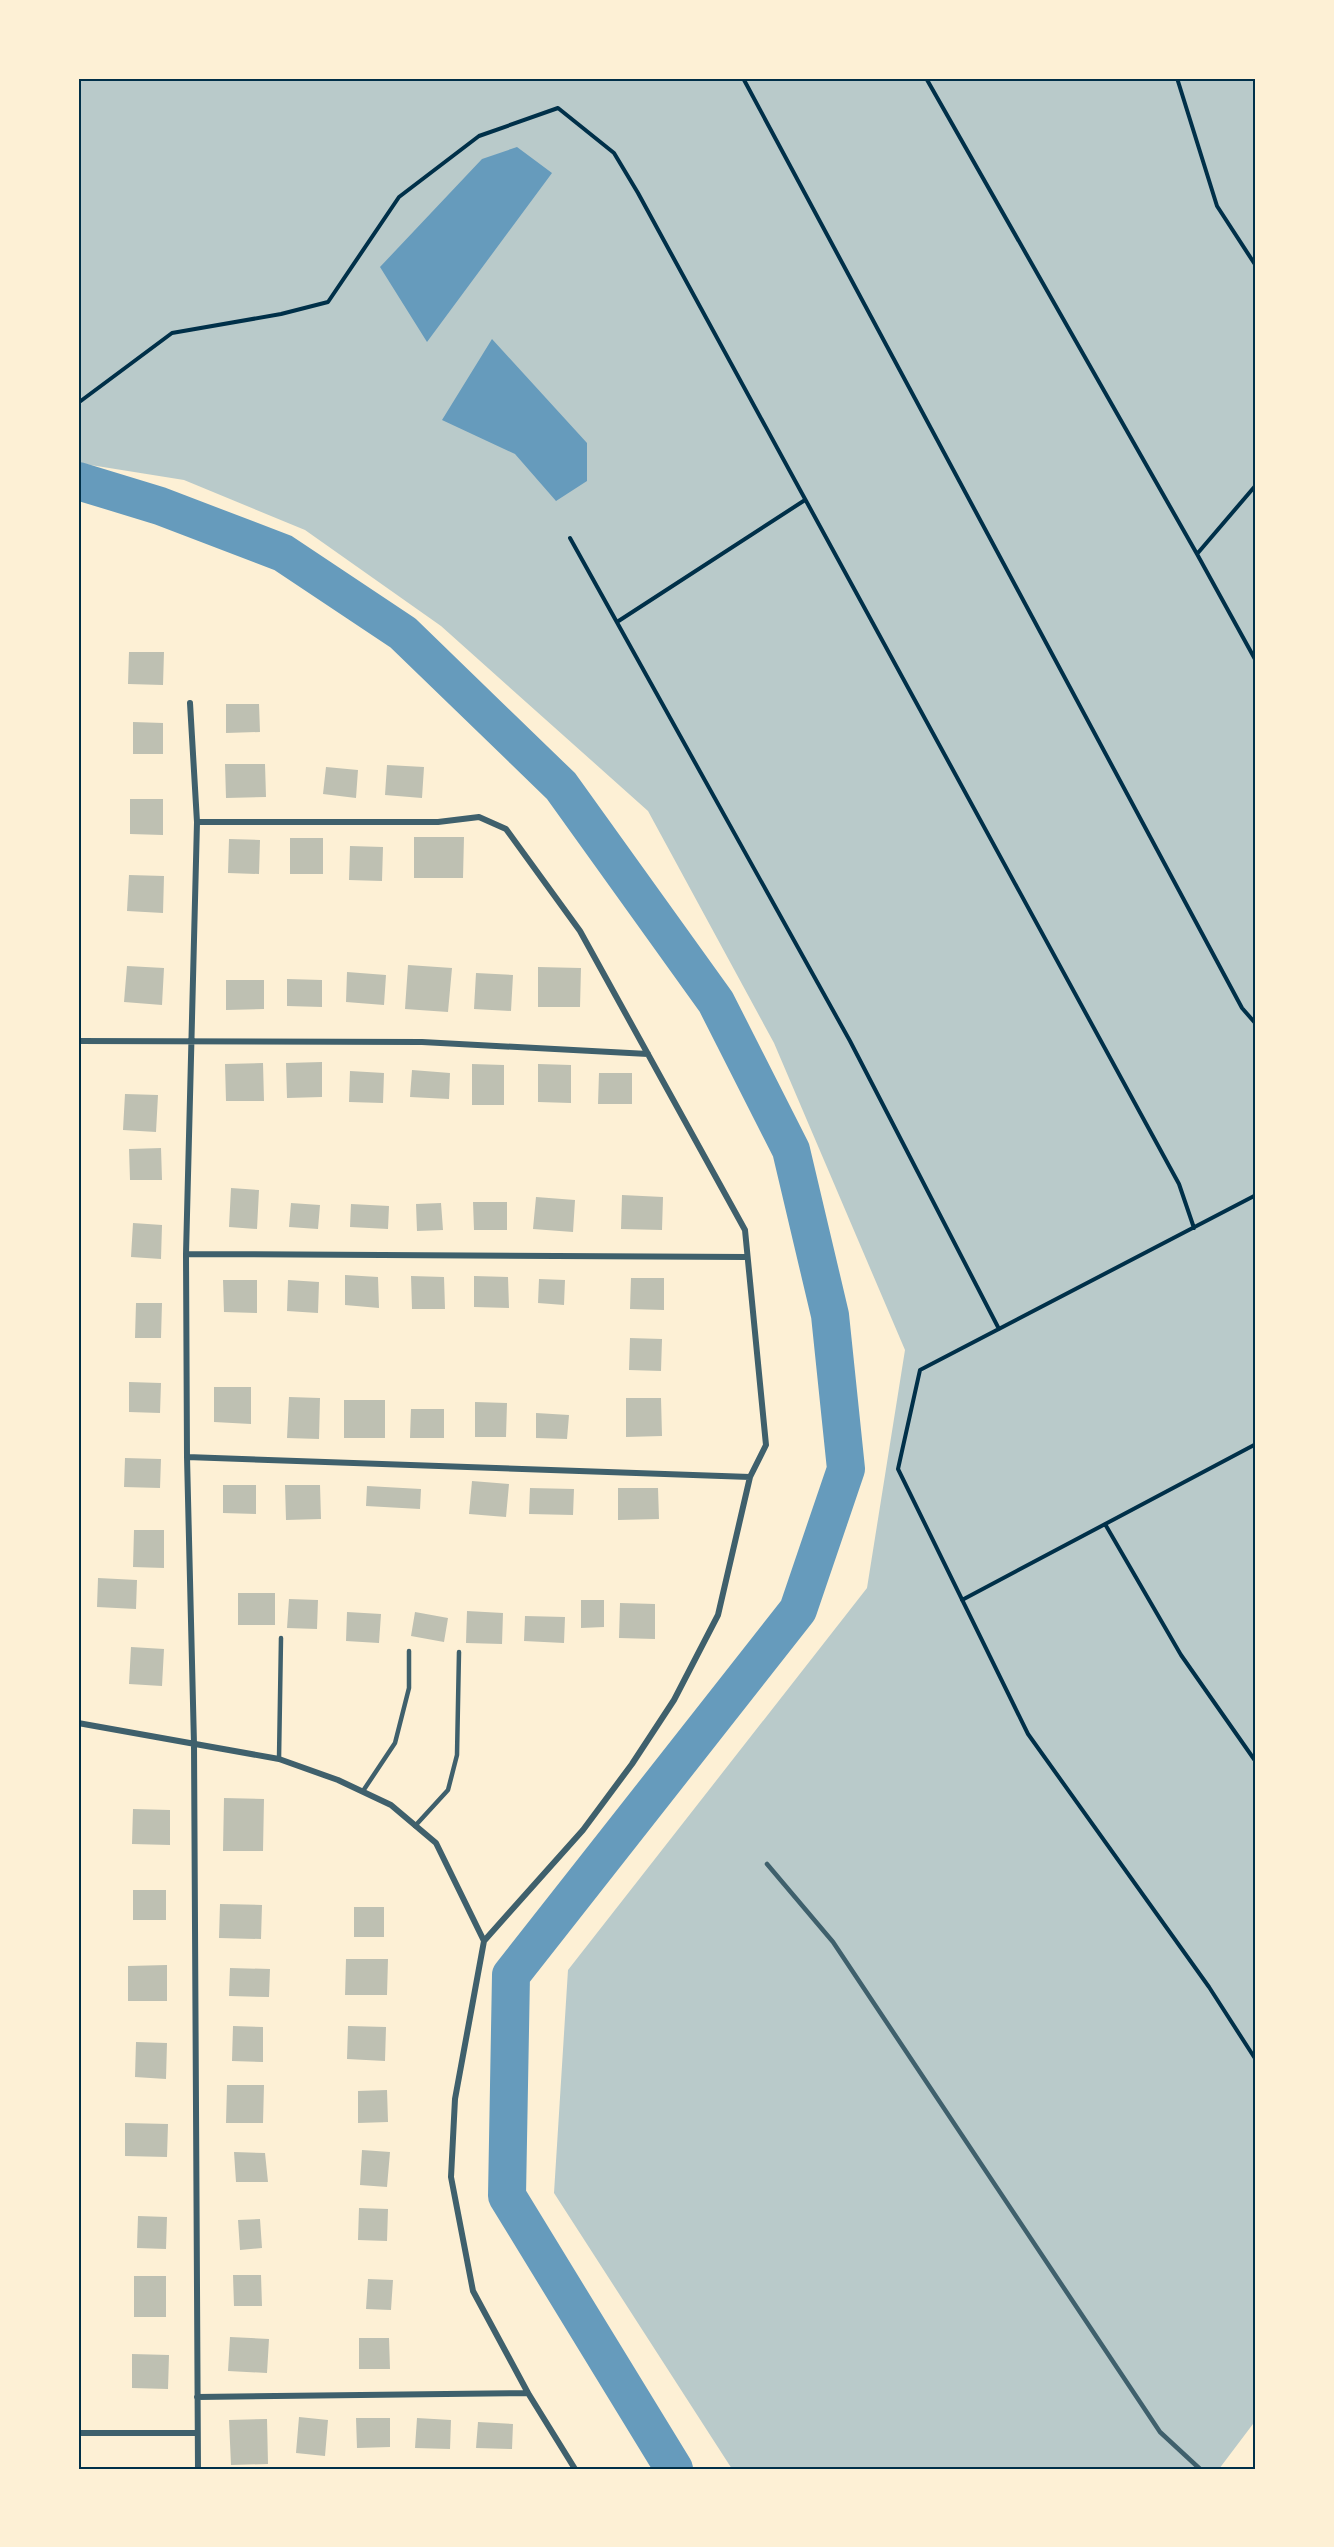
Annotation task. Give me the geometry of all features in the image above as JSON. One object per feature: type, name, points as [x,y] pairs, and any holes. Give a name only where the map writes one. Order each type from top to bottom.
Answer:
[{"type":"street","points":[[189,703],[197,822],[186,1254],[187,1457],[194,1744],[198,2469]]},
{"type":"street","points":[[197,822],[438,822],[479,816],[506,829],[580,931],[745,1230],[766,1445],[750,1477],[718,1615],[674,1700],[632,1764],[583,1830],[484,1941],[455,2099],[451,2177],[473,2291],[528,2392],[575,2469]]},
{"type":"street","points":[[78,1041],[422,1042],[648,1054]]},
{"type":"street","points":[[186,1254],[747,1257]]},
{"type":"street","points":[[187,1457],[750,1477]]},
{"type":"street","points":[[78,1723],[279,1759],[363,1791],[391,1805],[436,1844],[484,1941]]},
{"type":"street","points":[[196,2397],[528,2392]]},
{"type":"street","points":[[78,2433],[147,2435],[197,2433]]},
{"type":"lane","points":[[279,1759],[281,1638]]},
{"type":"lane","points":[[363,1791],[394,1743],[409,1688],[409,1651]]},
{"type":"lane","points":[[415,1826],[448,1790],[457,1755],[459,1652]]},
{"type":"lane","points":[[767,1864],[833,1941],[1160,2432],[1200,2469]]},
{"type":"path","points":[[743,78],[1242,1008],[1256,1024]]},
{"type":"path","points":[[926,78],[1256,662]]},
{"type":"path","points":[[1177,78],[1217,206],[1256,266]]},
{"type":"path","points":[[78,403],[172,333],[281,314],[328,302],[399,197],[479,136],[558,108],[614,153],[1179,1184],[1194,1228]]},
{"type":"path","points":[[1197,554],[1256,486]]},
{"type":"path","points":[[616,622],[805,500]]},
{"type":"path","points":[[570,538],[850,1041],[999,1329]]},
{"type":"path","points":[[1256,1195],[920,1370],[898,1469],[1028,1734],[1209,1987],[1256,2060]]},
{"type":"path","points":[[962,1600],[1256,1444]]},
{"type":"path","points":[[1105,1524],[1181,1655],[1256,1762]]},
{"type":"shaded area","points":[[78,78],[1256,78],[1256,2420],[1219,2469],[732,2469],[554,2193],[568,1970],[867,1588],[905,1350],[774,1043],[648,811],[441,626],[305,530],[184,480],[78,463]]},
{"type":"water","points":[[517,147],[552,173],[427,342],[380,267],[482,159]]},
{"type":"water","points":[[492,339],[587,443],[587,481],[556,501],[515,454],[442,420]]},
{"type":"building","points":[[129,652],[164,652],[163,685],[128,684]]},
{"type":"building","points":[[226,704],[259,704],[260,732],[226,733]]},
{"type":"building","points":[[133,722],[163,723],[163,754],[133,754]]},
{"type":"building","points":[[225,764],[265,764],[266,797],[226,798]]},
{"type":"building","points":[[387,765],[424,767],[422,798],[385,795]]},
{"type":"building","points":[[326,767],[358,770],[356,798],[323,794]]},
{"type":"building","points":[[130,799],[163,799],[163,835],[130,834]]},
{"type":"building","points":[[414,837],[464,837],[463,878],[414,878]]},
{"type":"building","points":[[290,838],[323,838],[323,874],[290,874]]},
{"type":"building","points":[[229,839],[260,840],[259,874],[228,873]]},
{"type":"building","points":[[350,846],[383,847],[382,881],[349,880]]},
{"type":"building","points":[[129,875],[164,876],[163,913],[127,911]]},
{"type":"building","points":[[408,965],[452,968],[448,1012],[405,1009]]},
{"type":"building","points":[[127,966],[164,968],[162,1005],[124,1002]]},
{"type":"building","points":[[538,967],[581,968],[580,1007],[538,1007]]},
{"type":"building","points":[[347,972],[386,975],[384,1005],[346,1002]]},
{"type":"building","points":[[476,973],[513,975],[511,1011],[474,1009]]},
{"type":"building","points":[[287,979],[322,980],[322,1007],[287,1006]]},
{"type":"building","points":[[226,980],[264,980],[264,1009],[226,1010]]},
{"type":"building","points":[[322,1062],[322,1097],[287,1098],[286,1063]]},
{"type":"building","points":[[263,1063],[264,1101],[226,1101],[225,1064]]},
{"type":"building","points":[[472,1064],[504,1065],[504,1105],[472,1105]]},
{"type":"building","points":[[538,1064],[571,1065],[571,1103],[538,1102]]},
{"type":"building","points":[[412,1070],[450,1073],[449,1099],[410,1097]]},
{"type":"building","points":[[350,1071],[384,1073],[383,1103],[349,1102]]},
{"type":"building","points":[[599,1073],[632,1073],[632,1104],[598,1104]]},
{"type":"building","points":[[125,1094],[158,1095],[156,1132],[123,1130]]},
{"type":"building","points":[[161,1148],[162,1180],[130,1180],[129,1149]]},
{"type":"building","points":[[231,1188],[259,1190],[257,1229],[229,1227]]},
{"type":"building","points":[[622,1195],[663,1197],[662,1230],[621,1229]]},
{"type":"building","points":[[536,1197],[575,1200],[573,1232],[533,1229]]},
{"type":"building","points":[[473,1202],[507,1202],[507,1230],[474,1230]]},
{"type":"building","points":[[291,1203],[320,1205],[318,1229],[289,1227]]},
{"type":"building","points":[[441,1203],[443,1230],[417,1231],[416,1204]]},
{"type":"building","points":[[351,1204],[389,1206],[388,1229],[350,1227]]},
{"type":"building","points":[[133,1223],[162,1225],[161,1259],[131,1257]]},
{"type":"building","points":[[345,1275],[378,1277],[379,1308],[345,1305]]},
{"type":"building","points":[[411,1276],[444,1277],[445,1309],[412,1309]]},
{"type":"building","points":[[474,1276],[508,1277],[509,1308],[474,1307]]},
{"type":"building","points":[[631,1278],[664,1278],[664,1310],[630,1309]]},
{"type":"building","points":[[539,1279],[565,1280],[564,1305],[538,1303]]},
{"type":"building","points":[[223,1280],[257,1280],[257,1313],[224,1312]]},
{"type":"building","points":[[288,1280],[319,1282],[318,1313],[287,1311]]},
{"type":"building","points":[[136,1303],[162,1303],[161,1338],[135,1338]]},
{"type":"building","points":[[630,1338],[662,1339],[661,1371],[629,1370]]},
{"type":"building","points":[[129,1382],[161,1383],[160,1413],[129,1412]]},
{"type":"building","points":[[214,1387],[251,1387],[251,1424],[214,1422]]},
{"type":"building","points":[[289,1397],[320,1398],[319,1439],[287,1438]]},
{"type":"building","points":[[626,1398],[661,1398],[662,1436],[626,1437]]},
{"type":"building","points":[[344,1400],[385,1400],[385,1438],[344,1438]]},
{"type":"building","points":[[475,1402],[507,1403],[506,1437],[475,1437]]},
{"type":"building","points":[[411,1409],[444,1409],[444,1438],[410,1438]]},
{"type":"building","points":[[536,1413],[569,1415],[567,1439],[536,1438]]},
{"type":"building","points":[[125,1458],[161,1459],[160,1488],[124,1487]]},
{"type":"building","points":[[472,1481],[509,1484],[506,1517],[469,1514]]},
{"type":"building","points":[[223,1485],[256,1485],[256,1514],[223,1513]]},
{"type":"building","points":[[285,1485],[320,1485],[321,1519],[286,1520]]},
{"type":"building","points":[[367,1486],[421,1489],[420,1509],[366,1506]]},
{"type":"building","points":[[530,1488],[574,1489],[573,1515],[529,1514]]},
{"type":"building","points":[[618,1488],[658,1488],[659,1519],[618,1520]]},
{"type":"building","points":[[134,1530],[164,1530],[164,1568],[133,1567]]},
{"type":"building","points":[[98,1578],[137,1580],[136,1609],[97,1607]]},
{"type":"building","points":[[238,1593],[275,1593],[275,1625],[238,1625]]},
{"type":"building","points":[[289,1599],[318,1600],[317,1629],[287,1628]]},
{"type":"building","points":[[581,1600],[604,1600],[604,1627],[581,1628]]},
{"type":"building","points":[[620,1603],[655,1604],[655,1639],[619,1638]]},
{"type":"building","points":[[467,1611],[503,1613],[502,1644],[466,1643]]},
{"type":"building","points":[[347,1612],[381,1614],[379,1643],[346,1641]]},
{"type":"building","points":[[415,1612],[448,1618],[444,1642],[411,1636]]},
{"type":"building","points":[[525,1616],[565,1617],[564,1643],[524,1641]]},
{"type":"building","points":[[131,1647],[164,1649],[162,1686],[129,1684]]},
{"type":"building","points":[[224,1798],[264,1799],[263,1851],[223,1851]]},
{"type":"building","points":[[133,1809],[170,1810],[170,1845],[132,1844]]},
{"type":"building","points":[[133,1890],[166,1890],[166,1920],[133,1920]]},
{"type":"building","points":[[220,1904],[262,1905],[261,1939],[219,1938]]},
{"type":"building","points":[[354,1907],[384,1907],[384,1937],[354,1937]]},
{"type":"building","points":[[346,1959],[388,1959],[387,1995],[345,1995]]},
{"type":"building","points":[[167,1965],[167,2001],[128,2001],[128,1966]]},
{"type":"building","points":[[230,1968],[270,1969],[269,1997],[229,1996]]},
{"type":"building","points":[[233,2026],[263,2027],[263,2062],[232,2061]]},
{"type":"building","points":[[348,2026],[386,2027],[385,2061],[347,2059]]},
{"type":"building","points":[[136,2042],[167,2043],[166,2079],[135,2077]]},
{"type":"building","points":[[227,2085],[264,2085],[263,2123],[226,2123]]},
{"type":"building","points":[[387,2090],[388,2122],[358,2123],[358,2091]]},
{"type":"building","points":[[125,2123],[168,2124],[167,2157],[125,2156]]},
{"type":"building","points":[[362,2150],[390,2152],[387,2187],[360,2185]]},
{"type":"building","points":[[234,2152],[265,2153],[268,2182],[236,2182]]},
{"type":"building","points":[[359,2208],[388,2209],[387,2241],[358,2240]]},
{"type":"building","points":[[138,2216],[167,2217],[166,2249],[137,2248]]},
{"type":"building","points":[[260,2219],[262,2248],[240,2250],[238,2220]]},
{"type":"building","points":[[233,2275],[261,2275],[262,2306],[234,2306]]},
{"type":"building","points":[[134,2276],[166,2276],[166,2317],[134,2317]]},
{"type":"building","points":[[368,2279],[393,2280],[391,2310],[366,2309]]},
{"type":"building","points":[[230,2337],[269,2339],[267,2373],[228,2371]]},
{"type":"building","points":[[359,2338],[389,2338],[390,2369],[359,2369]]},
{"type":"building","points":[[132,2354],[169,2355],[168,2389],[132,2388]]},
{"type":"building","points":[[299,2417],[328,2420],[325,2456],[296,2453]]},
{"type":"building","points":[[356,2418],[390,2418],[390,2447],[357,2448]]},
{"type":"building","points":[[417,2418],[451,2420],[450,2449],[415,2448]]},
{"type":"building","points":[[267,2419],[268,2464],[231,2465],[229,2420]]},
{"type":"building","points":[[478,2422],[513,2424],[512,2449],[476,2448]]},
{"type":"waterway","points":[[78,481],[160,506],[283,553],[403,633],[561,786],[716,1002],[791,1150],[830,1315],[846,1469],[798,1610],[511,1975],[507,2196],[674,2469]]}]
